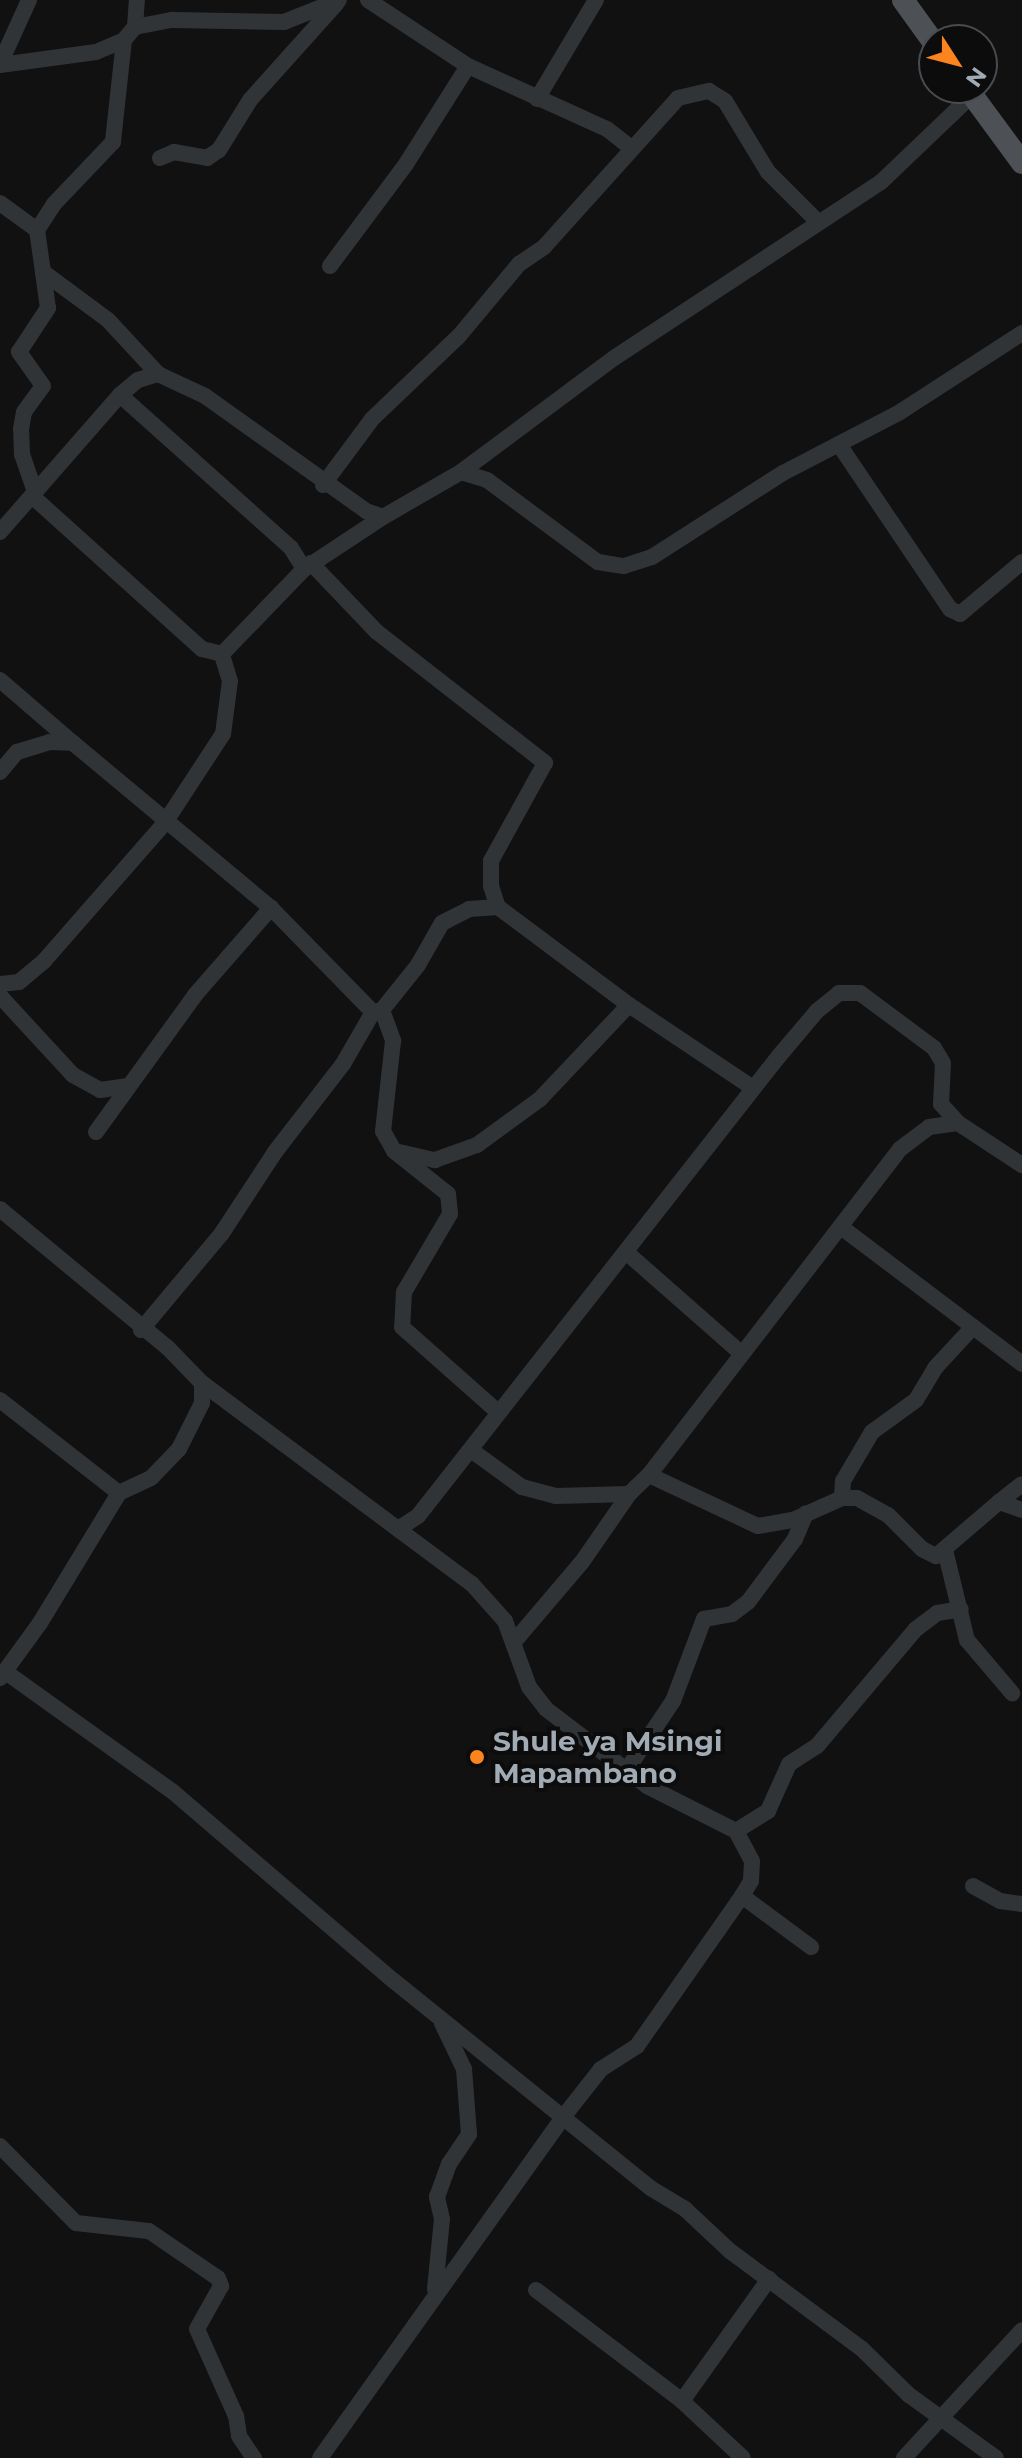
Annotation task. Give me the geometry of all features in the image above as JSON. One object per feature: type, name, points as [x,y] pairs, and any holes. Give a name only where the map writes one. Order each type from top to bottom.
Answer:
[{"type":"main road","points":[[903,0],[920,24]]},
{"type":"main road","points":[[978,104],[1022,163]]},
{"type":"street","points":[[0,64],[29,0]]},
{"type":"street","points":[[137,0],[113,142],[54,204],[37,230],[48,308],[19,352],[43,386],[24,412],[22,455],[33,494],[202,649],[222,654]]},
{"type":"street","points":[[0,64],[96,52],[129,34],[172,20],[284,22],[339,0]]},
{"type":"street","points":[[160,158],[174,152],[207,158],[219,150],[250,100],[339,0]]},
{"type":"street","points":[[368,0],[468,66],[607,129],[631,148]]},
{"type":"street","points":[[537,99],[596,0]]},
{"type":"street","points":[[330,266],[406,164],[468,66]]},
{"type":"street","points":[[323,485],[372,419],[459,336],[519,264],[544,247],[678,98],[709,91],[725,101],[768,172],[818,222]]},
{"type":"street","points":[[222,654],[308,566],[383,517],[461,472],[614,358],[881,182],[957,104]]},
{"type":"street","points":[[0,203],[37,230]]},
{"type":"street","points":[[43,272],[108,320],[158,374],[205,396],[301,463],[323,485],[383,517]]},
{"type":"street","points":[[461,472],[487,480],[598,562],[624,566],[652,557],[783,473],[840,446],[1022,333]]},
{"type":"street","points":[[0,532],[120,395],[138,380],[158,374]]},
{"type":"street","points":[[120,395],[291,548],[377,632],[545,763],[491,861],[491,886],[498,907],[629,1005],[753,1088]]},
{"type":"street","points":[[840,446],[950,609],[960,614],[1022,562]]},
{"type":"street","points":[[127,1086],[100,1090],[73,1075],[2,990],[44,961],[164,824],[223,734],[230,681],[222,654]]},
{"type":"street","points":[[0,680],[164,824],[271,908],[377,1011],[393,1041],[392,1074],[381,1121],[394,1151],[448,1194],[450,1214],[404,1292],[402,1327],[497,1411]]},
{"type":"street","points":[[0,772],[17,752],[49,742],[73,743]]},
{"type":"street","points":[[141,1330],[222,1233],[275,1152],[343,1064],[377,1011],[418,965],[442,923],[469,909],[498,907]]},
{"type":"street","points":[[96,1132],[195,995],[271,908]]},
{"type":"street","points":[[398,1529],[418,1516],[471,1450],[497,1411],[753,1088],[817,1011],[839,993],[860,993],[934,1048],[943,1063],[941,1104],[958,1123],[1022,1165]]},
{"type":"street","points":[[394,1151],[435,1160],[477,1145],[540,1099],[629,1005]]},
{"type":"street","points":[[513,1643],[582,1562],[629,1494],[649,1475],[900,1149],[929,1127],[958,1123]]},
{"type":"street","points":[[0,1209],[141,1330],[167,1347],[202,1383],[472,1584],[505,1621],[529,1687],[546,1709],[575,1736],[628,1768],[647,1786],[736,1831],[752,1861],[751,1881],[742,1896],[637,2046],[601,2069],[564,2116],[320,2458]]},
{"type":"street","points":[[841,1227],[1022,1364]]},
{"type":"street","points":[[626,1252],[742,1354]]},
{"type":"street","points":[[842,1498],[843,1481],[872,1432],[916,1400],[935,1368],[973,1327]]},
{"type":"street","points":[[202,1383],[202,1403],[179,1449],[151,1478],[119,1493],[3,1675],[172,1791],[439,2016],[996,2458]]},
{"type":"street","points":[[0,1400],[119,1493]]},
{"type":"street","points":[[471,1450],[533,1490],[556,1496],[629,1494]]},
{"type":"street","points":[[649,1475],[758,1526],[806,1513],[842,1498],[857,1498],[888,1515],[922,1549],[936,1556],[1022,1484]]},
{"type":"street","points":[[999,1502],[1022,1510]]},
{"type":"street","points":[[628,1768],[673,1701],[704,1619],[732,1614],[748,1602],[795,1539],[806,1513]]},
{"type":"street","points":[[945,1550],[967,1640],[1012,1693]]},
{"type":"street","points":[[736,1831],[768,1811],[789,1764],[817,1746],[916,1629],[937,1613],[961,1609]]},
{"type":"street","points":[[973,1886],[1000,1901],[1022,1904]]},
{"type":"street","points":[[742,1896],[811,1947]]},
{"type":"street","points":[[433,2299],[442,2219],[437,2197],[449,2164],[469,2134],[464,2069],[439,2016]]},
{"type":"street","points":[[0,2146],[76,2223],[149,2231],[218,2278],[221,2286],[197,2329],[236,2416],[239,2436],[254,2458]]},
{"type":"street","points":[[682,2401],[769,2279]]},
{"type":"street","points":[[536,2290],[682,2401],[743,2458]]},
{"type":"street","points":[[904,2458],[939,2415],[1022,2330]]},
{"type":"place","name":"Shule ya Msingi Mapambano","points":[[477,1757]]}]
